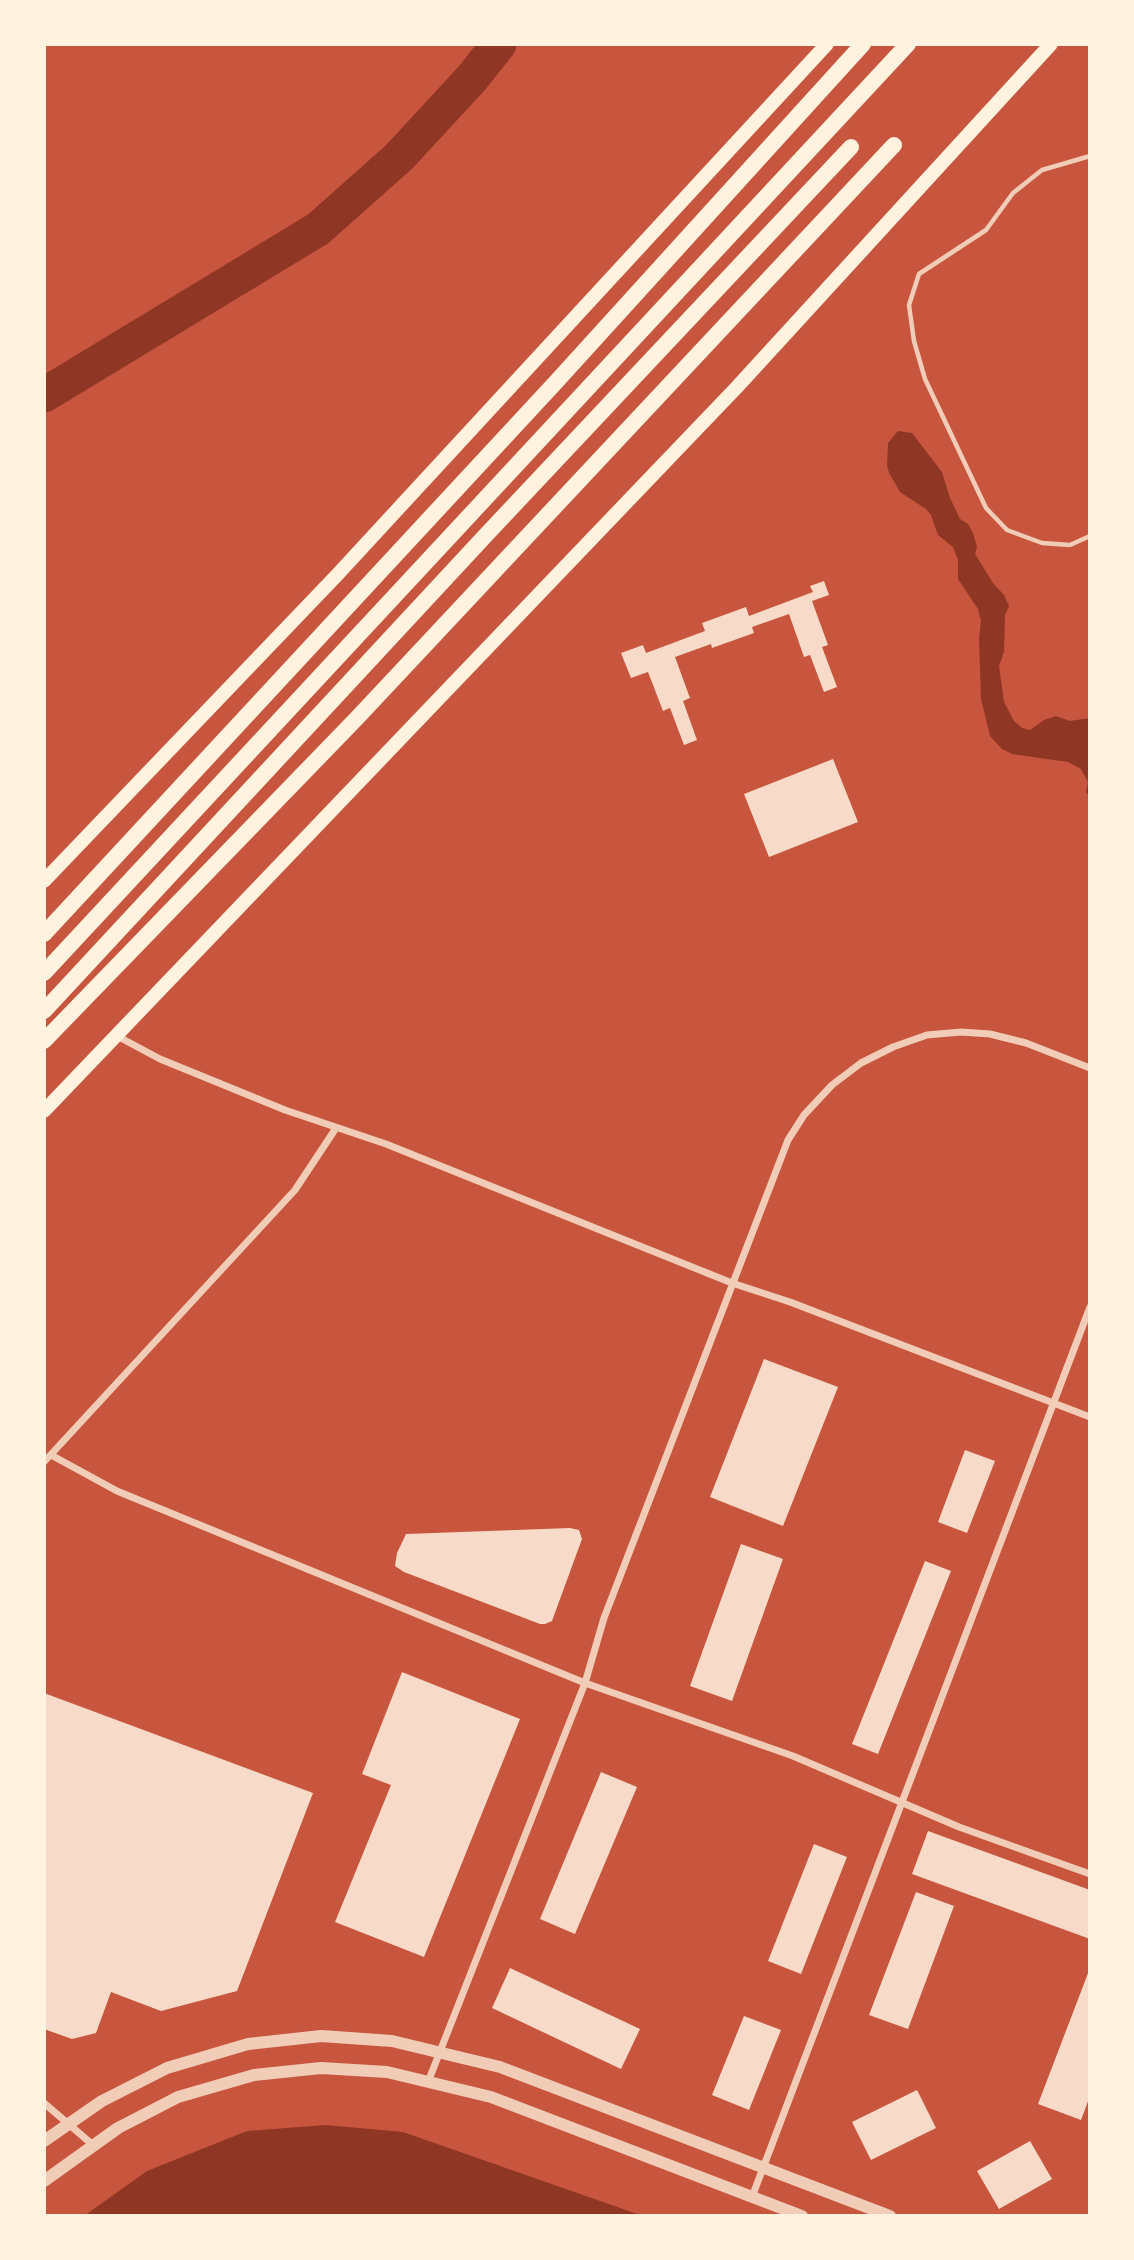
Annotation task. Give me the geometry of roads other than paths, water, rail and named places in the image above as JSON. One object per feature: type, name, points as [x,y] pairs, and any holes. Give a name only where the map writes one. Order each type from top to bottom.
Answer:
[{"type":"highway","points":[[44,933],[547,392],[863,44]]},
{"type":"highway","points":[[44,973],[908,44]]},
{"type":"highway","points":[[44,1041],[357,718],[894,145]]},
{"type":"highway","points":[[44,1011],[851,147]]},
{"type":"highway","points":[[44,1050],[91,990]]},
{"type":"main road","points":[[44,881],[337,575],[827,44]]},
{"type":"main road","points":[[44,1111],[737,387],[1051,44]]},
{"type":"street","points":[[428,2082],[584,1683],[604,1618],[732,1283],[788,1140],[804,1115],[832,1085],[861,1063],[893,1047],[927,1035],[961,1032],[990,1034],[1026,1043],[1090,1068]]},
{"type":"street","points":[[117,1035],[160,1059],[336,1128],[386,1144],[732,1283],[790,1302],[1090,1417]]},
{"type":"street","points":[[44,1462],[295,1190],[336,1128]]},
{"type":"street","points":[[752,2197],[1090,1307]]},
{"type":"street","points":[[51,1455],[117,1491],[584,1683],[780,1752],[960,1827],[1090,1874]]},
{"type":"street","points":[[44,2141],[102,2101],[167,2068],[248,2044],[321,2036],[392,2041],[500,2067],[890,2216]]},
{"type":"street","points":[[44,2181],[118,2128],[178,2097],[254,2075],[321,2068],[387,2072],[491,2097],[802,2216]]},
{"type":"street","points":[[44,2103],[93,2145]]},
{"type":"lane","points":[[1090,156],[1042,170],[1013,193],[986,230],[919,274],[909,305],[914,341],[925,379],[986,508],[1007,530],[1042,543],[1070,545],[1090,536]]},
{"type":"waterway","points":[[44,395],[318,229],[399,157],[472,78],[499,44]]}]
